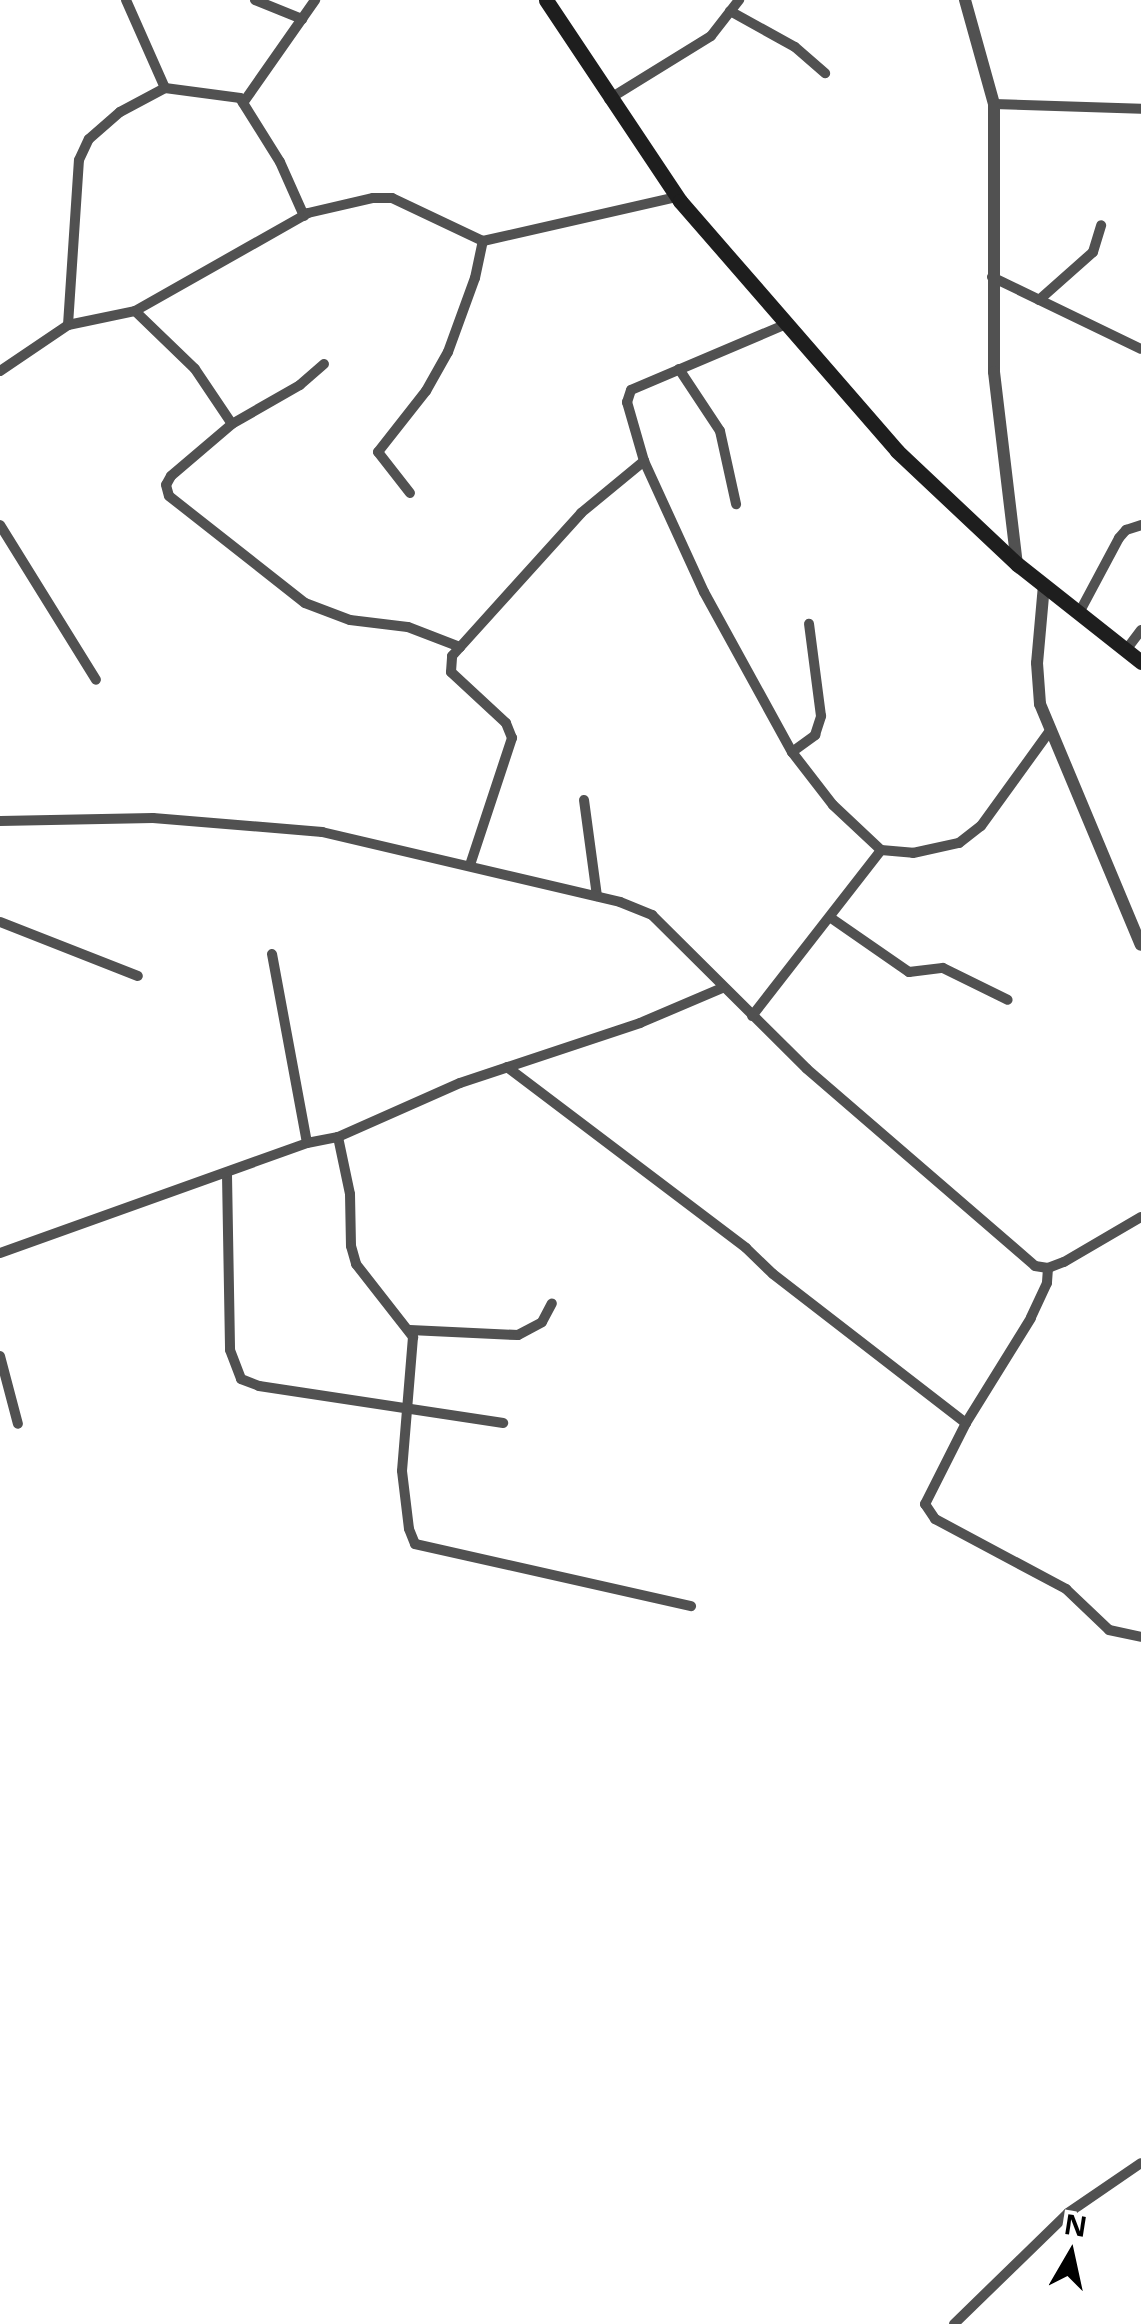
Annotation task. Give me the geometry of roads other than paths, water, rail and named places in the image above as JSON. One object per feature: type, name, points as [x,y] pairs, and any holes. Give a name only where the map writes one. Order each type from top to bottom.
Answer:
[{"type":"main road","points":[[546,0],[677,197],[897,451],[1018,564],[1141,662]]},
{"type":"street","points":[[126,0],[165,88]]},
{"type":"street","points":[[255,0],[302,18]]},
{"type":"street","points":[[243,103],[315,0]]},
{"type":"street","points":[[609,99],[711,36],[739,0]]},
{"type":"street","points":[[966,0],[994,104],[994,372],[1018,564]]},
{"type":"street","points":[[730,11],[795,47],[825,73]]},
{"type":"street","points":[[68,325],[79,160],[89,139],[120,112],[165,88],[240,98],[280,162],[304,216]]},
{"type":"street","points":[[994,104],[1141,109]]},
{"type":"street","points":[[0,371],[68,325],[135,311],[304,216],[373,198],[392,198],[484,240],[677,197]]},
{"type":"street","points":[[1040,300],[1093,252],[1101,225]]},
{"type":"street","points":[[410,493],[380,460],[380,444],[426,391],[448,352],[475,278],[484,240]]},
{"type":"street","points":[[992,277],[1141,349]]},
{"type":"street","points":[[135,311],[195,369],[232,424]]},
{"type":"street","points":[[784,325],[627,395],[644,461],[704,592],[792,752],[833,806],[881,850],[913,853],[959,842],[996,808],[1050,732]]},
{"type":"street","points":[[324,364],[300,385],[232,424],[171,476],[166,485],[169,496],[305,603],[350,620],[408,627],[460,647]]},
{"type":"street","points":[[679,369],[720,432],[736,504]]},
{"type":"street","points":[[470,865],[512,738],[506,723],[451,672],[448,664],[581,514],[644,461]]},
{"type":"street","points":[[0,525],[96,680]]},
{"type":"street","points":[[1079,614],[1119,538],[1126,530],[1141,526]]},
{"type":"street","points":[[1044,585],[1038,663],[1040,704],[1141,945]]},
{"type":"street","points":[[792,752],[815,735],[821,716],[809,624]]},
{"type":"street","points":[[1126,650],[1141,630]]},
{"type":"street","points":[[584,800],[597,896]]},
{"type":"street","points":[[0,821],[153,818],[322,832],[597,896],[652,915],[807,1069],[1035,1266],[1048,1268],[1141,1217]]},
{"type":"street","points":[[752,1016],[881,850]]},
{"type":"street","points":[[831,918],[910,972],[943,968],[1008,1000]]},
{"type":"street","points":[[0,922],[138,976]]},
{"type":"street","points":[[272,954],[306,1143]]},
{"type":"street","points":[[0,1252],[226,1175],[306,1143],[338,1137],[507,1068],[640,1023],[722,988]]},
{"type":"street","points":[[507,1068],[966,1423]]},
{"type":"street","points":[[338,1137],[350,1194],[351,1246],[356,1264],[410,1330],[414,1343],[402,1471],[409,1529],[416,1544],[691,1606]]},
{"type":"street","points":[[226,1175],[230,1350],[241,1378],[259,1386],[503,1423]]},
{"type":"street","points":[[1048,1268],[1047,1283],[1031,1318],[966,1423],[925,1504],[930,1516],[1066,1588],[1109,1630],[1141,1637]]},
{"type":"street","points":[[410,1330],[518,1335],[542,1322],[552,1303]]},
{"type":"street","points":[[0,1356],[18,1424]]},
{"type":"street","points":[[954,2324],[1068,2213],[1141,2163]]}]
